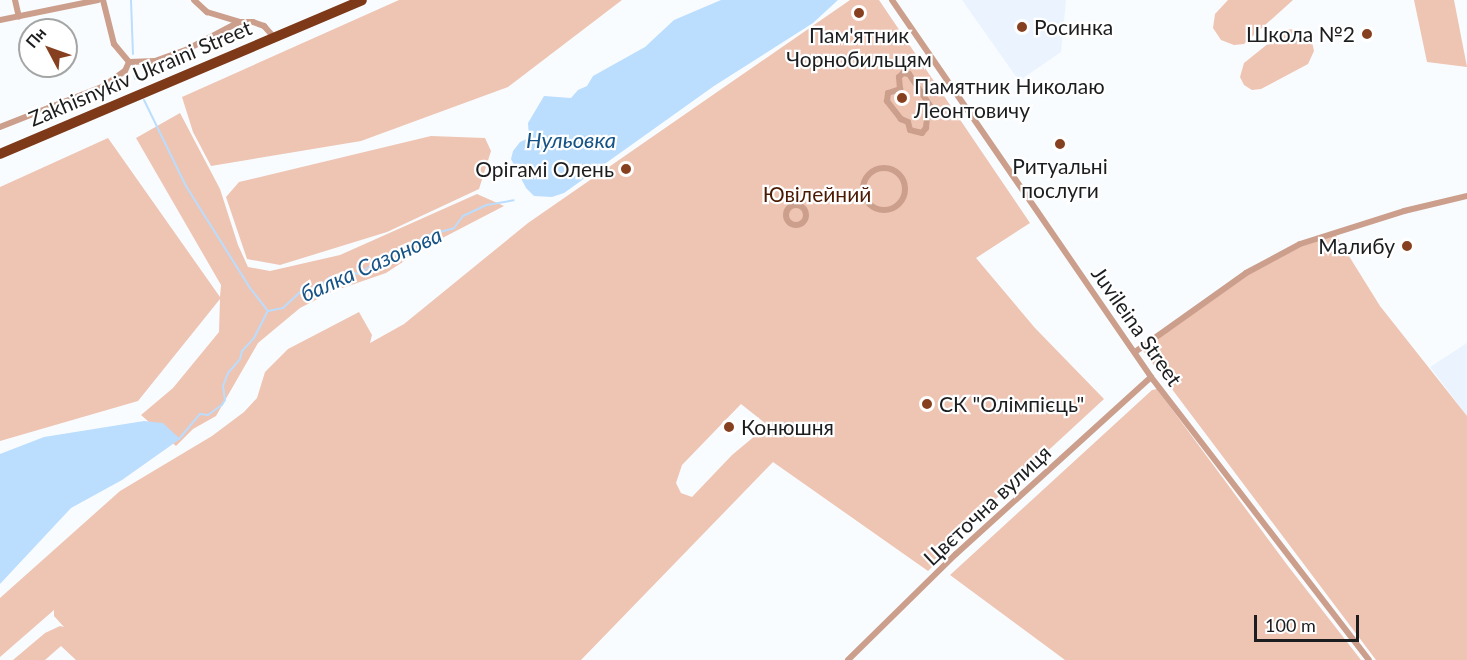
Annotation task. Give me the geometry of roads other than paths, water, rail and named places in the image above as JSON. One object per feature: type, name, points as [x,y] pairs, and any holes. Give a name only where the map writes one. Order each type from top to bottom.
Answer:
[{"type":"highway","name":"Zakhisnykiv Ukraini Street","points":[[0,154],[362,0]]},
{"type":"street","points":[[15,0],[19,17]]},
{"type":"street","points":[[0,20],[98,0]]},
{"type":"street","points":[[103,0],[114,44],[129,62]]},
{"type":"street","points":[[194,0],[207,12],[239,22],[253,22],[264,26],[274,38]]},
{"type":"street","name":"Juvileina Street","points":[[892,0],[1151,377],[1369,660]]},
{"type":"street","points":[[129,62],[155,61],[186,50],[239,22]]},
{"type":"street","points":[[0,127],[104,86],[125,70],[129,62]]},
{"type":"street","points":[[903,73],[909,74],[937,116],[928,116],[925,130],[918,133],[908,129],[908,122],[901,119],[886,98],[889,92],[900,89],[900,78],[903,73]]},
{"type":"street","points":[[877,170],[895,171],[901,178],[904,196],[891,209],[873,207],[866,201],[864,183],[877,170]]},
{"type":"street","points":[[1135,352],[1246,273],[1300,244],[1404,211],[1467,196]]},
{"type":"street","name":"Цвєточна вулиця","points":[[848,660],[956,554],[1151,377]]},
{"type":"water","name":"Нульовка","points":[[721,0],[838,0],[813,23],[714,86],[564,193],[552,197],[534,196],[526,188],[511,159],[513,151],[520,142],[529,138],[528,123],[544,96],[571,98],[578,90],[587,86],[593,76],[645,47],[674,20]]},
{"type":"water","points":[[144,421],[163,423],[180,439],[122,480],[71,508],[0,584],[0,454],[44,437]]},
{"type":"waterway","points":[[131,0],[133,54]]},
{"type":"waterway","points":[[133,66],[135,79]]},
{"type":"waterway","points":[[144,100],[186,186],[250,288],[268,311]]},
{"type":"waterway","name":"балка Сазонова","points":[[179,439],[200,414],[208,415],[222,405],[225,400],[223,386],[228,373],[240,359],[242,351],[254,338],[268,311],[283,308],[301,291],[319,287],[330,277],[337,279],[350,272],[358,274],[400,248],[417,243],[425,236],[454,228],[463,216],[487,205],[514,200]]},
{"type":"place","name":"Пам'ятник Чорнобильцям","points":[[859,13]]},
{"type":"place","name":"Росинка","points":[[1022,27]]},
{"type":"place","name":"Школа №2","points":[[1367,34]]},
{"type":"place","name":"Памятник Николаю Леонтовичу","points":[[902,98]]},
{"type":"place","name":"Ритуальні послуги","points":[[1060,144]]},
{"type":"place","name":"Орігамі Олень","points":[[626,169]]},
{"type":"place","name":"Малибу","points":[[1407,246]]},
{"type":"place","name":"СК \"Олімпієць\"","points":[[927,404]]},
{"type":"place","name":"Конюшня","points":[[729,427]]},
{"type":"park label","name":"Ювілейний","points":[[817,194]]}]
